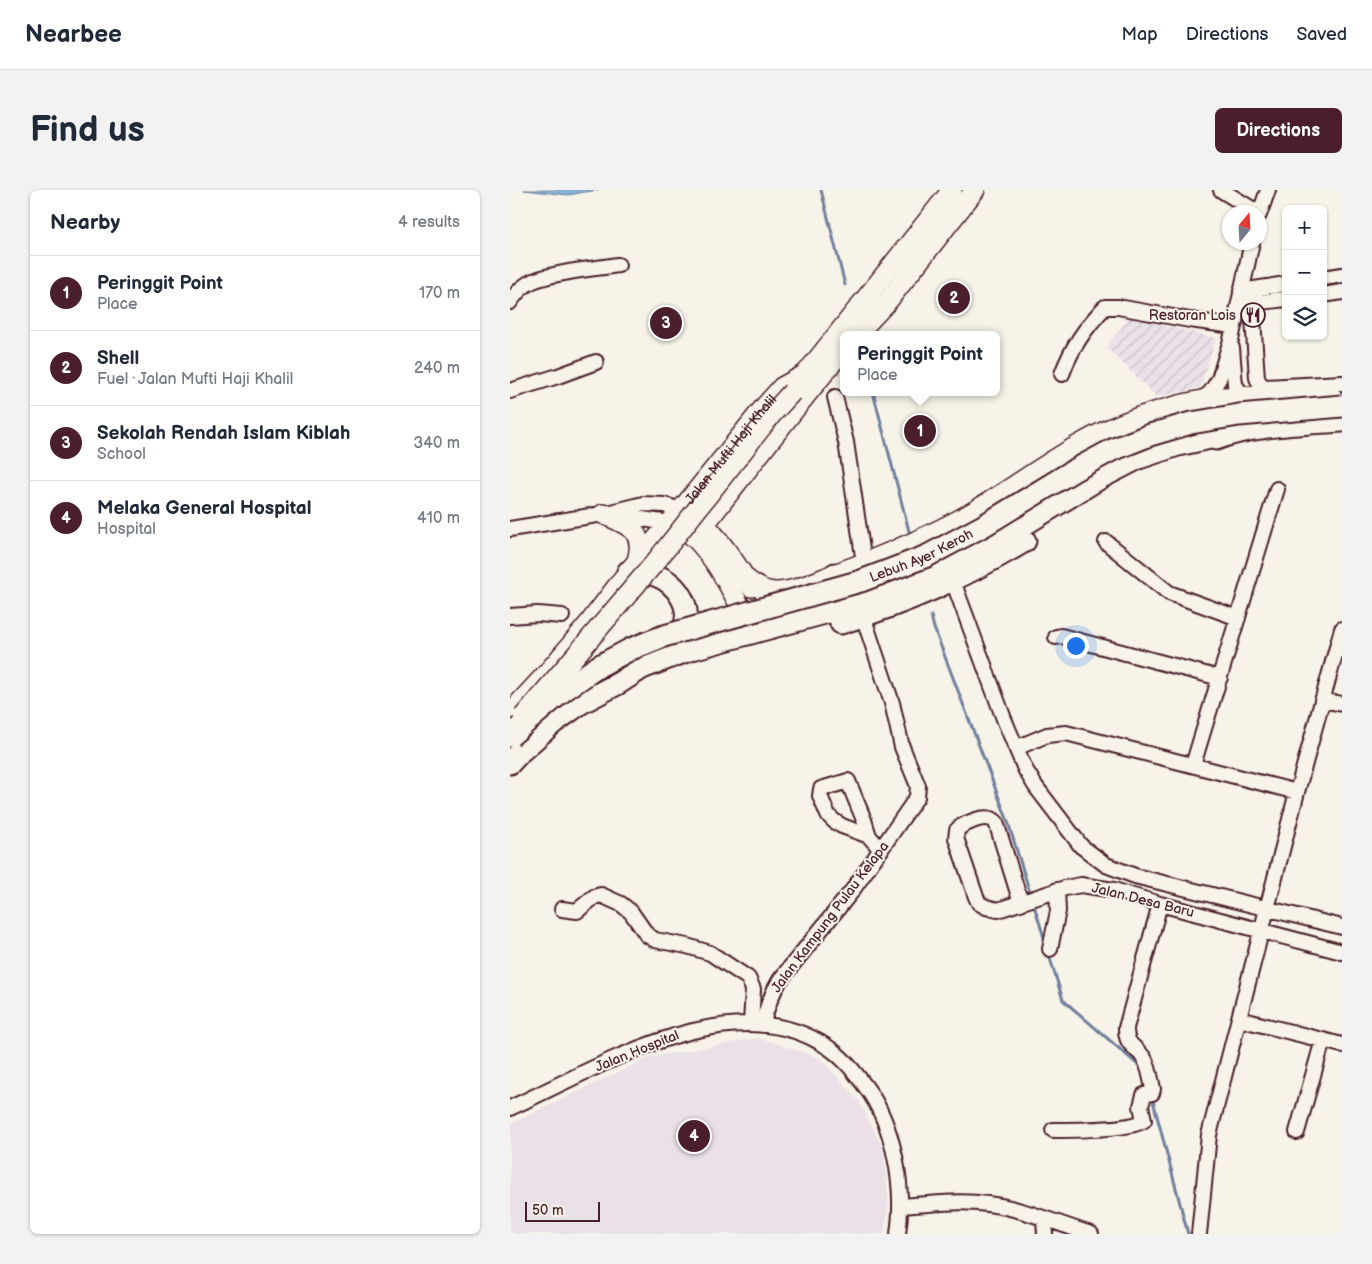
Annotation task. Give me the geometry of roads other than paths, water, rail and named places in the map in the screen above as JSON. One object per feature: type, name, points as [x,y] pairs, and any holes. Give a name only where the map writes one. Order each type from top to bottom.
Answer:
[{"type":"highway","name":"Lebuh Ayer Keroh","points":[[513,746],[564,690],[599,666],[632,649],[664,636],[861,581],[927,556],[983,526],[1073,471],[1112,450],[1150,435],[1191,423],[1239,415],[1342,406]]},
{"type":"highway","points":[[619,683],[688,661],[819,629],[964,558],[1007,535],[1100,478],[1139,458],[1178,445],[1229,434],[1342,420]]},
{"type":"highway","points":[[642,668],[692,649],[776,625],[895,606],[953,581],[986,564],[1130,476],[1184,451],[1229,434]]},
{"type":"highway","points":[[513,746],[581,703],[619,683],[642,668],[665,650],[682,633],[686,624],[687,613],[682,596],[669,582],[633,566]]},
{"type":"highway","points":[[835,574],[822,585],[821,593],[823,599],[833,606],[855,612]]},
{"type":"main road","name":"Jalan Mufti Haji Khalil","points":[[510,713],[553,666],[633,566],[782,387],[804,375],[952,190]]},
{"type":"main road","points":[[860,331],[887,302],[975,190]]},
{"type":"main road","name":"Jalan Mufti Haji Khalil","points":[[699,531],[840,354]]},
{"type":"main road","points":[[513,746],[547,688],[657,560],[804,375]]},
{"type":"main road","points":[[745,578],[759,588],[769,592],[787,590],[814,583],[864,563],[909,544],[970,513],[1076,446],[1107,430],[1137,418],[1200,400],[1224,397],[1342,398]]},
{"type":"main road","points":[[603,514],[629,526],[639,536],[640,543],[633,566]]},
{"type":"main road","points":[[675,516],[696,516],[699,531],[754,631]]},
{"type":"main road","points":[[699,531],[726,550],[776,625]]},
{"type":"street","points":[[1221,190],[1245,205]]},
{"type":"street","points":[[1262,205],[1268,190]]},
{"type":"street","points":[[1200,400],[1210,393],[1219,379],[1244,299],[1251,250]]},
{"type":"street","points":[[510,302],[520,290],[532,281],[618,265]]},
{"type":"street","points":[[1327,277],[1342,275]]},
{"type":"street","points":[[1244,299],[1282,285]]},
{"type":"street","points":[[1327,294],[1342,292]]},
{"type":"street","points":[[1244,299],[1282,299]]},
{"type":"street","points":[[1244,299],[1257,378],[1260,384],[1266,387],[1342,383]]},
{"type":"street","points":[[1062,374],[1071,352],[1090,323],[1105,307],[1118,307],[1190,320],[1232,333]]},
{"type":"street","points":[[1232,333],[1235,385],[1241,393],[1253,397]]},
{"type":"street","points":[[510,391],[596,362]]},
{"type":"street","points":[[835,397],[846,442],[864,563]]},
{"type":"street","points":[[1193,765],[1277,489]]},
{"type":"street","points":[[510,528],[603,514],[675,516]]},
{"type":"street","points":[[1106,542],[1169,593],[1238,618]]},
{"type":"street","points":[[953,581],[1016,748],[1036,787],[1070,834],[1094,857],[1119,871],[1342,927]]},
{"type":"street","name":"Jalan Kampung Pulau Kelapa","points":[[757,1024],[780,980],[852,891],[918,797],[918,786],[902,747],[892,703],[855,612]]},
{"type":"street","points":[[510,616],[538,614],[562,616]]},
{"type":"street","points":[[1199,1234],[1208,1141],[1296,792],[1342,629]]},
{"type":"street","points":[[1056,637],[1061,636],[1220,678]]},
{"type":"street","points":[[1322,700],[1342,704]]},
{"type":"street","points":[[1016,748],[1047,735],[1066,733],[1296,792]]},
{"type":"street","name":"Jalan Desa Baru","points":[[1028,900],[996,822],[987,817],[960,827],[957,830],[956,838],[976,898],[979,903],[986,907],[998,910],[1028,900],[1056,890],[1081,885],[1114,890],[1342,952]]},
{"type":"street","points":[[869,836],[881,850]]},
{"type":"street","points":[[1114,890],[1119,871]]},
{"type":"street","points":[[1050,949],[1058,911],[1056,890]]},
{"type":"street","points":[[562,909],[577,910],[601,895],[621,904],[631,912],[647,935],[655,940],[687,946],[710,953],[748,978],[753,989],[757,1024]]},
{"type":"street","points":[[1053,1130],[1104,1129],[1142,1123],[1144,1120],[1141,1100],[1153,1088],[1145,1060],[1140,1052],[1130,1045],[1126,1038],[1126,1028],[1160,904]]},
{"type":"street","points":[[1239,1019],[1342,1045]]},
{"type":"street","name":"Jalan Hospital","points":[[510,1108],[638,1048],[680,1033],[712,1027],[757,1024],[799,1032],[830,1048],[842,1058],[863,1083],[882,1112],[889,1131],[897,1168],[900,1206],[898,1234]]},
{"type":"street","points":[[1297,1132],[1322,1040]]},
{"type":"street","points":[[900,1206],[949,1203],[978,1203],[1000,1206],[1091,1234]]},
{"type":"street","points":[[1044,1219],[1045,1234]]},
{"type":"water","points":[[524,190],[598,190],[568,195]]},
{"type":"waterway","points":[[821,190],[845,285]]},
{"type":"waterway","points":[[874,396],[910,535]]},
{"type":"waterway","points":[[931,616],[1007,819],[1031,896]]},
{"type":"waterway","points":[[1033,902],[1046,944]]},
{"type":"waterway","points":[[1048,952],[1063,1000],[1144,1070]]},
{"type":"waterway","points":[[1152,1097],[1188,1234]]},
{"type":"place","name":"Shell","points":[[954,298]]},
{"type":"place","name":"Restoran Lois","points":[[1253,315]]},
{"type":"place","name":"Sekolah Rendah Islam Kiblah","points":[[666,323]]},
{"type":"place","name":"Peringgit Point","points":[[920,431]]},
{"type":"place","name":"Melaka General Hospital","points":[[694,1136]]}]
